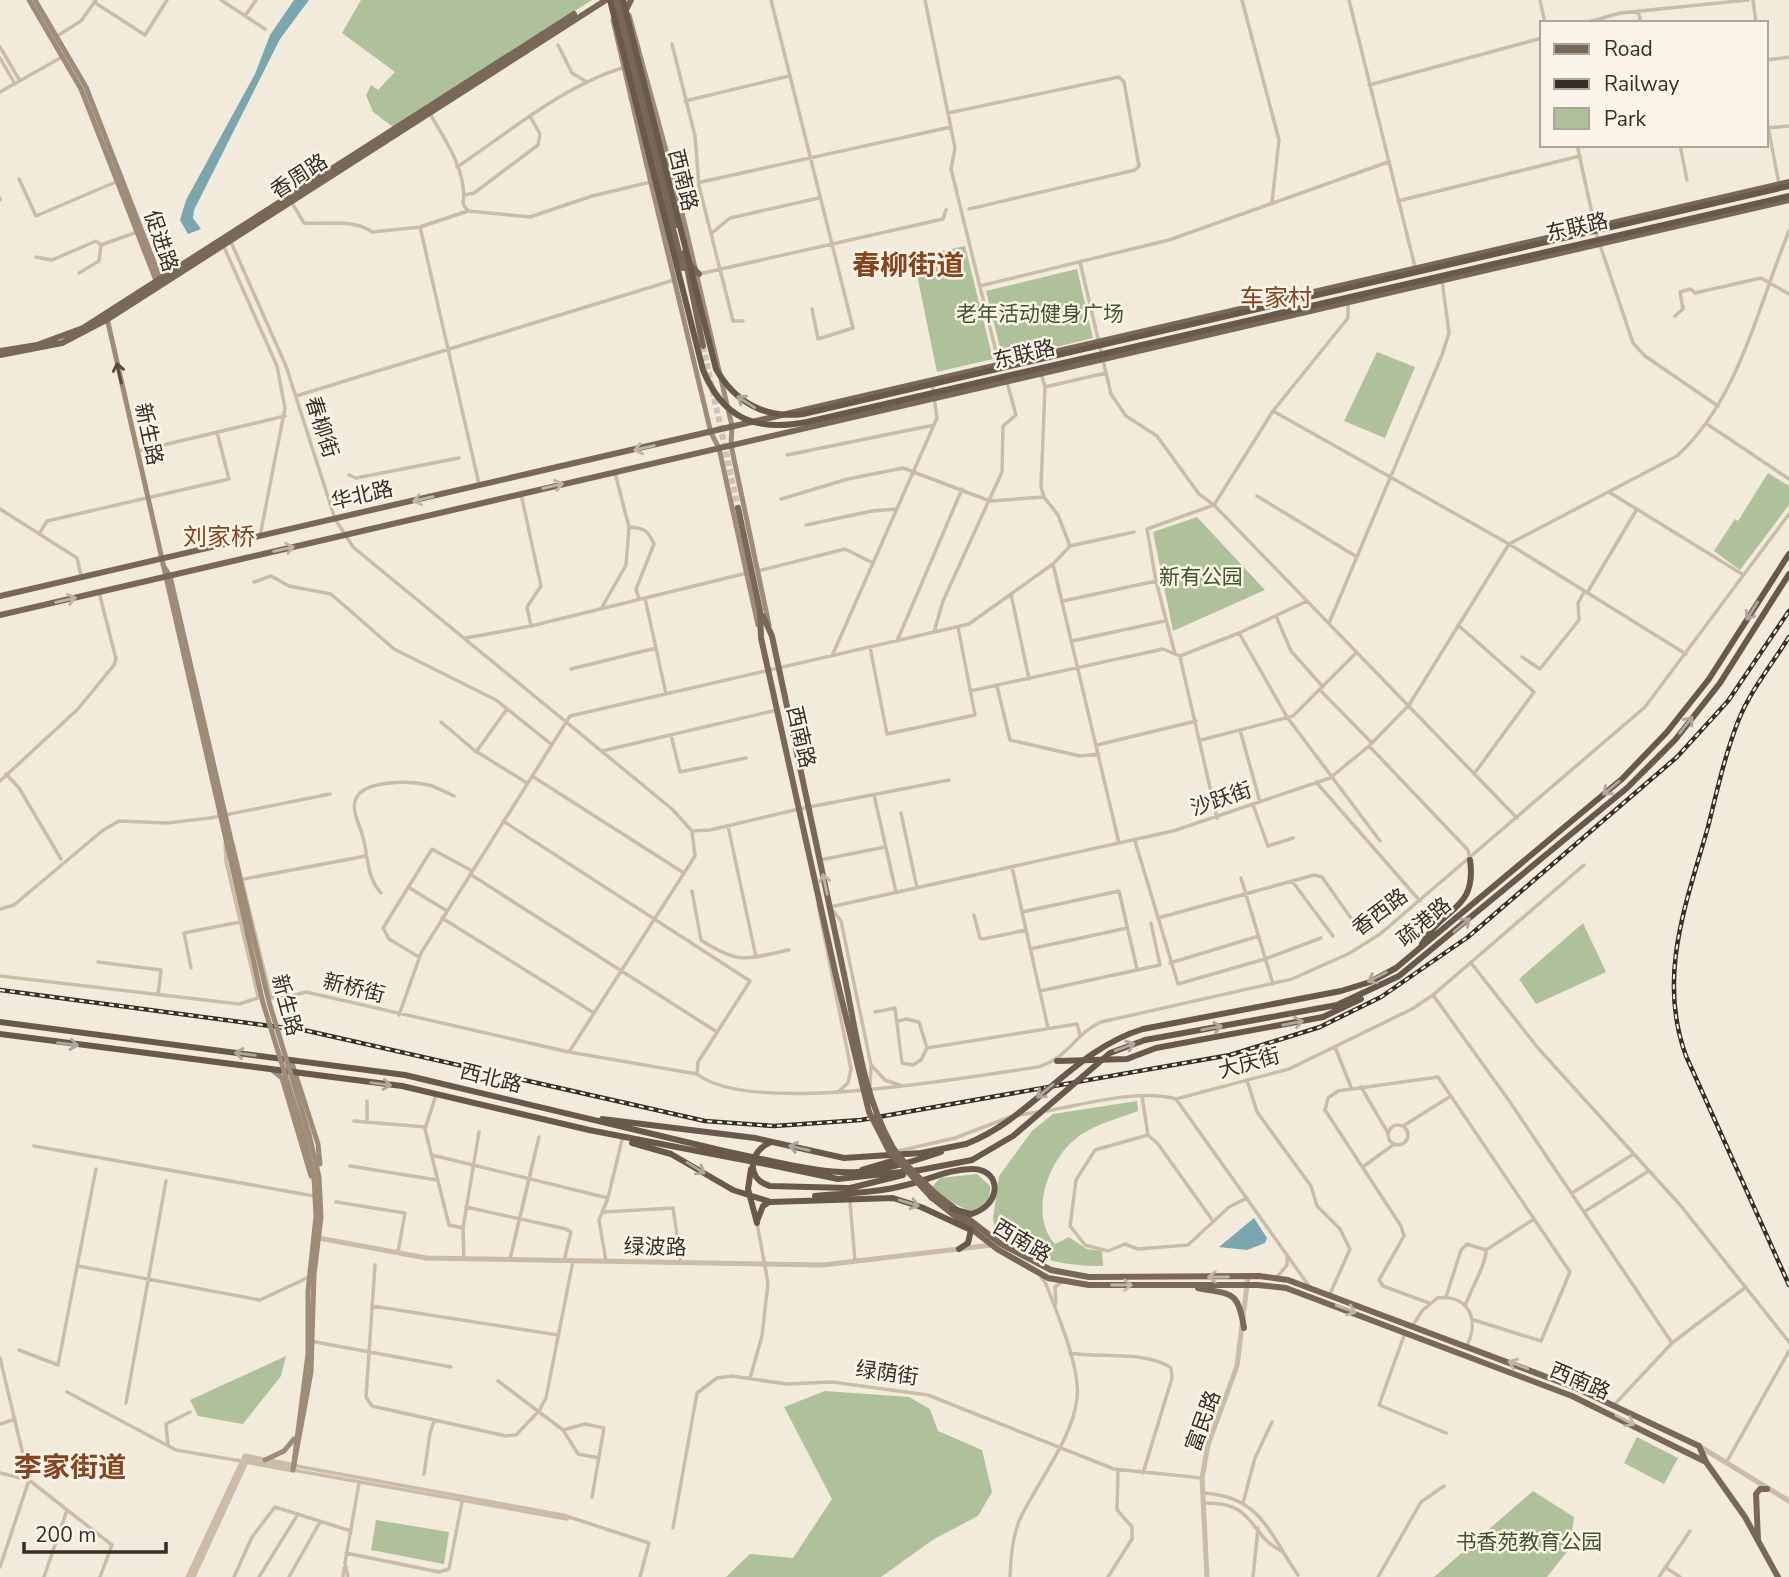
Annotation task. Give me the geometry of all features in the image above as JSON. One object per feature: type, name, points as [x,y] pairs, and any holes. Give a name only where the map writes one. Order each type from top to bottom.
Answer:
[{"type":"highway","name":"东联路","points":[[615,0],[716,369],[730,390],[742,401],[779,416],[830,408],[1789,184]]},
{"type":"highway","name":"东联路","points":[[615,0],[699,361],[711,388],[729,410],[747,421],[767,426],[807,422],[1789,198]]},
{"type":"highway","name":"疏港路","points":[[966,1144],[1009,1122],[1100,1048],[1124,1035],[1350,988],[1370,982],[1396,968],[1622,779],[1667,732],[1709,679],[1789,554]]},
{"type":"highway","points":[[1057,1061],[1127,1059],[1156,1048],[1323,1017],[1384,986],[1427,954],[1627,788],[1675,740],[1720,683],[1789,574]]},
{"type":"highway","points":[[1419,949],[1428,934],[1469,893],[1472,885],[1470,860]]},
{"type":"highway","points":[[792,1201],[972,1160],[1013,1136],[1110,1053],[1145,1040],[1337,1005],[1384,986]]},
{"type":"highway","name":"西北路","points":[[0,1022],[293,1066],[313,1075],[401,1086],[586,1130],[843,1174],[895,1168],[966,1144]]},
{"type":"highway","name":"西北路","points":[[0,1034],[270,1069],[283,1074],[293,1066],[313,1063],[405,1075],[724,1154]]},
{"type":"highway","points":[[584,1119],[772,1142],[844,1158],[921,1153]]},
{"type":"highway","points":[[586,1130],[671,1154],[749,1196],[771,1202],[880,1197],[907,1201],[971,1230],[968,1243],[959,1249]]},
{"type":"highway","points":[[757,1223],[749,1196],[748,1181],[751,1167],[762,1146],[772,1142]]},
{"type":"highway","points":[[843,1174],[966,1144]]},
{"type":"highway","name":"西北路","points":[[766,1162],[838,1179],[920,1170],[972,1160]]},
{"type":"highway","points":[[751,1167],[757,1179],[770,1186],[850,1188]]},
{"type":"highway","points":[[815,1196],[904,1186],[966,1169],[979,1169],[988,1175],[994,1185],[995,1195],[990,1205],[971,1214],[952,1209]]},
{"type":"highway","points":[[757,1223],[763,1206],[771,1202]]},
{"type":"main road","name":"促进路","points":[[29,0],[55,37]]},
{"type":"main road","name":"促进路","points":[[35,0],[89,94],[159,282]]},
{"type":"main road","name":"西南路","points":[[615,0],[672,206],[683,260]]},
{"type":"main road","name":"西南路","points":[[615,0],[616,43],[676,280],[711,433],[719,448],[869,1112],[889,1152],[971,1230],[1039,1274],[1089,1285],[1247,1285],[1286,1288],[1572,1395],[1706,1462]]},
{"type":"main road","name":"西南路","points":[[615,0],[638,37],[699,274],[732,426],[731,445],[830,907],[840,975]]},
{"type":"main road","name":"香周路","points":[[0,353],[51,346],[107,317],[159,282],[227,242],[593,3],[615,0]]},
{"type":"main road","points":[[593,3],[622,18],[631,0]]},
{"type":"main road","name":"西南路","points":[[622,18],[631,66],[690,286],[703,346]]},
{"type":"main road","name":"促进路","points":[[120,180],[137,232],[159,282]]},
{"type":"main road","name":"华北路","points":[[0,596],[711,433],[1415,267],[1779,184],[1789,184]]},
{"type":"main road","points":[[672,206],[677,189]]},
{"type":"main road","name":"华北路","points":[[0,615],[1789,198]]},
{"type":"main road","points":[[667,244],[699,274]]},
{"type":"main road","points":[[676,280],[683,260]]},
{"type":"main road","name":"新生路","points":[[107,317],[160,559],[167,576],[228,838],[263,1003],[319,1177],[319,1238],[310,1342],[293,1467]]},
{"type":"main road","name":"西南路","points":[[738,508],[760,611],[761,638]]},
{"type":"main road","name":"西南路","points":[[760,611],[772,636]]},
{"type":"main road","points":[[293,1066],[318,1144],[319,1177]]},
{"type":"main road","points":[[283,1074],[316,1196]]},
{"type":"main road","points":[[301,1093],[304,1079],[313,1075]]},
{"type":"main road","name":"新生路","points":[[293,1467],[311,1372],[309,1277],[316,1196],[306,1135]]},
{"type":"main road","name":"西南路","points":[[934,1196],[1001,1244],[1051,1270],[1089,1277],[1275,1278],[1310,1286],[1467,1345],[1614,1405],[1699,1446],[1706,1462],[1759,1542],[1777,1577]]},
{"type":"main road","points":[[1186,1285],[1232,1295],[1239,1303],[1244,1328]]},
{"type":"main road","points":[[265,1460],[284,1451],[296,1436]]},
{"type":"main road","points":[[1759,1542],[1756,1494],[1760,1489],[1767,1489]]},
{"type":"street","points":[[55,37],[81,21],[95,1],[145,35],[167,0]]},
{"type":"street","points":[[221,0],[265,29]]},
{"type":"street","points":[[245,16],[256,0]]},
{"type":"street","points":[[771,0],[853,328],[818,339],[811,309]]},
{"type":"street","points":[[925,0],[951,127],[954,148],[951,169],[999,364]]},
{"type":"street","points":[[1242,0],[1279,140],[1272,202]]},
{"type":"street","points":[[1349,0],[1415,267]]},
{"type":"street","points":[[1540,0],[1545,21]]},
{"type":"street","points":[[1685,0],[1686,6]]},
{"type":"street","points":[[1593,21],[1638,11],[1751,0],[1756,21]]},
{"type":"street","points":[[1638,11],[1640,21]]},
{"type":"street","points":[[1369,85],[1540,39]]},
{"type":"street","points":[[672,44],[701,182],[699,186],[713,232],[733,321],[743,321]]},
{"type":"street","points":[[558,45],[572,73],[587,82]]},
{"type":"street","points":[[0,47],[20,81]]},
{"type":"street","points":[[0,92],[65,55]]},
{"type":"street","points":[[1768,60],[1789,57]]},
{"type":"street","points":[[0,58],[15,84]]},
{"type":"street","points":[[457,167],[587,82],[631,66]]},
{"type":"street","points":[[685,101],[789,76]]},
{"type":"street","points":[[948,113],[1119,78],[1124,82],[1139,166],[969,209]]},
{"type":"street","points":[[428,111],[452,151],[465,195],[463,204],[468,211]]},
{"type":"street","points":[[465,195],[474,193],[537,145],[540,134],[531,118]]},
{"type":"street","points":[[1768,128],[1789,126]]},
{"type":"street","points":[[701,182],[951,127]]},
{"type":"street","points":[[1768,133],[1779,184]]},
{"type":"street","points":[[1578,147],[1600,244],[1633,343],[1645,356],[1718,405]]},
{"type":"street","points":[[1680,147],[1687,180]]},
{"type":"street","points":[[1398,201],[1580,156]]},
{"type":"street","points":[[980,286],[1169,240],[1388,162]]},
{"type":"street","points":[[19,179],[36,216],[120,180]]},
{"type":"street","points":[[290,200],[304,223],[328,226],[334,222],[366,228],[372,232],[420,227],[468,211],[530,217],[592,196],[651,182]]},
{"type":"street","points":[[713,232],[730,218],[819,198]]},
{"type":"street","points":[[699,274],[943,219],[946,210]]},
{"type":"street","points":[[420,227],[479,486]]},
{"type":"street","points":[[1509,544],[1677,456],[1707,424],[1743,352],[1789,231]]},
{"type":"street","points":[[101,245],[137,232]]},
{"type":"street","points":[[36,257],[51,260],[96,241],[101,245]]},
{"type":"street","name":"春柳街","points":[[227,242],[291,382],[335,519],[354,547],[672,809],[692,831]]},
{"type":"street","name":"春柳街","points":[[227,242],[277,366],[285,416],[260,537]]},
{"type":"street","points":[[79,273],[99,261],[101,245]]},
{"type":"street","points":[[1080,262],[1111,394],[1126,416],[1157,436],[1199,494],[1214,505],[1517,818]]},
{"type":"street","points":[[1675,316],[1683,309],[1680,292],[1691,289],[1696,293],[1761,278],[1769,280],[1789,294]]},
{"type":"street","points":[[296,396],[676,280]]},
{"type":"street","points":[[1329,623],[1391,479],[1449,333],[1443,280]]},
{"type":"street","points":[[1217,818],[1196,721],[1178,655],[1165,621],[1147,529],[1214,505],[1273,411],[1348,318],[1348,302]]},
{"type":"street","points":[[1041,372],[1045,387],[1041,487],[1044,497],[1058,515],[1070,546]]},
{"type":"street","points":[[1045,387],[1106,373]]},
{"type":"street","points":[[832,656],[937,418],[931,379]]},
{"type":"street","points":[[933,632],[943,601],[1002,472],[1003,426],[1016,415],[1006,380]]},
{"type":"street","points":[[1273,411],[1509,544],[1686,654]]},
{"type":"street","points":[[136,451],[285,416]]},
{"type":"street","points":[[1707,424],[1789,479]]},
{"type":"street","points":[[787,455],[934,425]]},
{"type":"street","points":[[39,534],[47,522],[229,479],[217,432]]},
{"type":"street","points":[[349,475],[356,478],[459,458]]},
{"type":"street","points":[[781,499],[848,479],[903,468],[988,500],[1044,497]]},
{"type":"street","points":[[601,609],[626,565],[629,527],[615,472]]},
{"type":"street","points":[[897,641],[962,489]]},
{"type":"street","points":[[1609,492],[1742,574]]},
{"type":"street","points":[[521,494],[541,586],[527,607],[531,626]]},
{"type":"street","points":[[1256,496],[1357,557]]},
{"type":"street","points":[[0,509],[77,558],[81,578]]},
{"type":"street","points":[[806,525],[873,511],[897,509]]},
{"type":"street","points":[[1522,657],[1540,668],[1579,620],[1578,603],[1637,509]]},
{"type":"street","name":"香西路","points":[[1057,1061],[1080,1035],[1101,1022],[1273,984],[1302,975],[1350,953],[1380,934],[1470,860],[1645,707],[1789,514]]},
{"type":"street","points":[[629,527],[643,528],[649,533],[654,544],[636,590],[642,598],[666,694]]},
{"type":"street","points":[[399,1015],[419,957],[570,716],[969,624],[1053,564],[1070,546],[1134,532]]},
{"type":"street","name":"沙跃街","points":[[830,907],[1135,841],[1217,818],[1330,778],[1370,744],[1409,705],[1509,544]]},
{"type":"street","points":[[758,571],[845,549],[873,563]]},
{"type":"street","points":[[1053,564],[1119,843]]},
{"type":"street","points":[[465,638],[531,626],[747,573]]},
{"type":"street","points":[[254,582],[271,576],[289,586],[331,594],[394,649],[496,700],[551,744]]},
{"type":"street","points":[[1063,601],[1156,581]]},
{"type":"street","points":[[0,781],[78,709],[114,665],[99,592]]},
{"type":"street","points":[[1011,594],[1028,679]]},
{"type":"street","points":[[970,691],[1163,649],[1178,655],[1239,634],[1307,601]]},
{"type":"street","points":[[1276,616],[1291,651],[1370,744],[1468,850],[1470,860]]},
{"type":"street","points":[[1072,641],[1165,621]]},
{"type":"street","points":[[1458,625],[1534,692],[1474,774]]},
{"type":"street","points":[[870,647],[887,734],[975,715],[958,627]]},
{"type":"street","points":[[1239,634],[1287,717],[1380,842]]},
{"type":"street","points":[[571,668],[656,648]]},
{"type":"street","points":[[1201,740],[1293,716],[1357,652]]},
{"type":"street","points":[[997,686],[1010,740],[1080,756],[1099,754]]},
{"type":"street","points":[[476,752],[507,709]]},
{"type":"street","points":[[601,751],[777,710]]},
{"type":"street","points":[[1097,745],[1196,721]]},
{"type":"street","points":[[441,722],[476,752],[527,783]]},
{"type":"street","points":[[1240,730],[1260,803]]},
{"type":"street","points":[[671,735],[680,772],[746,758]]},
{"type":"street","points":[[6,774],[19,788],[61,859]]},
{"type":"street","points":[[531,775],[684,873]]},
{"type":"street","points":[[569,1052],[695,856],[692,831],[728,826],[808,807],[949,780]]},
{"type":"street","points":[[1316,782],[1420,901]]},
{"type":"street","points":[[381,893],[370,881],[354,804],[363,790],[373,786],[415,784],[428,785],[454,796]]},
{"type":"street","points":[[0,909],[14,905],[113,823],[125,820],[167,823],[330,794]]},
{"type":"street","points":[[874,794],[896,892]]},
{"type":"street","points":[[1253,805],[1268,846],[1293,838]]},
{"type":"street","points":[[901,813],[917,888]]},
{"type":"street","points":[[503,821],[750,981],[698,1062],[697,1074],[706,1080],[736,1088],[809,1095],[905,1086],[1038,1067],[1057,1061]]},
{"type":"street","points":[[728,826],[756,957]]},
{"type":"street","points":[[228,838],[236,847],[271,998]]},
{"type":"street","points":[[228,838],[226,861],[258,996]]},
{"type":"street","points":[[1135,841],[1178,984],[1265,959],[1321,938]]},
{"type":"street","points":[[820,860],[886,847]]},
{"type":"street","points":[[419,957],[388,939],[383,928],[432,849],[717,1032]]},
{"type":"street","points":[[244,879],[366,856]]},
{"type":"street","name":"大庆街","points":[[866,1157],[943,1141],[1009,1117],[1142,1096],[1176,1099],[1289,1069],[1412,1009],[1433,995],[1584,865]]},
{"type":"street","points":[[1013,867],[1048,1028]]},
{"type":"street","points":[[1158,918],[1314,875],[1322,877],[1353,921]]},
{"type":"street","points":[[1241,878],[1273,984]]},
{"type":"street","points":[[1292,881],[1333,936]]},
{"type":"street","points":[[408,887],[447,911]]},
{"type":"street","points":[[692,891],[702,940],[735,960],[789,950]]},
{"type":"street","points":[[1022,912],[1119,891],[1137,970]]},
{"type":"street","points":[[818,892],[818,917],[851,1069],[848,1083],[837,1093]]},
{"type":"street","points":[[830,907],[841,922],[872,1065],[870,1088]]},
{"type":"street","points":[[974,915],[983,939],[1026,930]]},
{"type":"street","points":[[442,918],[594,1013]]},
{"type":"street","points":[[191,968],[184,933],[240,922]]},
{"type":"street","points":[[1040,991],[1160,965],[1151,923]]},
{"type":"street","points":[[1030,949],[1128,928]]},
{"type":"street","points":[[1170,963],[1259,936]]},
{"type":"street","points":[[98,962],[161,970],[158,995]]},
{"type":"street","points":[[1471,962],[1538,1048],[1647,1172],[1681,1206],[1789,1342]]},
{"type":"street","name":"新桥街","points":[[0,976],[239,1004],[258,996],[271,998],[306,992],[569,1052],[697,1074]]},
{"type":"street","points":[[1433,995],[1572,1193],[1672,1343]]},
{"type":"street","points":[[874,1012],[895,1008],[898,1021],[895,1025],[902,1063],[913,1065],[921,1060],[926,1048],[919,1022],[906,1019],[898,1021]]},
{"type":"street","points":[[926,1048],[1077,1024],[1080,1035]]},
{"type":"street","points":[[1335,1047],[1351,1088]]},
{"type":"street","points":[[872,1065],[885,1080],[905,1086]]},
{"type":"street","points":[[851,1069],[870,1088]]},
{"type":"street","points":[[1429,1303],[1383,1286],[1378,1280],[1404,1236],[1401,1226],[1325,1110],[1328,1098],[1338,1091],[1438,1077],[1570,1272],[1541,1341],[1474,1320]]},
{"type":"street","points":[[1247,1080],[1257,1112],[1311,1186],[1317,1206],[1348,1241],[1350,1249],[1330,1294]]},
{"type":"street","points":[[1361,1087],[1394,1144]]},
{"type":"street","points":[[436,1095],[426,1127],[449,1225],[463,1228]]},
{"type":"street","points":[[1142,1096],[1148,1135],[1158,1144],[1213,1222]]},
{"type":"street","points":[[1388,1132],[1395,1125],[1403,1126],[1451,1096]]},
{"type":"street","points":[[1176,1099],[1310,1286]]},
{"type":"street","points":[[366,1120],[367,1101]]},
{"type":"street","points":[[354,1121],[426,1127]]},
{"type":"street","points":[[1364,1167],[1394,1144],[1403,1144],[1408,1139],[1407,1130],[1403,1126]]},
{"type":"street","points":[[464,1259],[463,1228],[479,1132]]},
{"type":"street","points":[[1148,1135],[1095,1150],[1076,1180],[1070,1206],[1070,1226],[1085,1245],[1108,1251],[1125,1244],[1138,1249],[1182,1247],[1229,1207],[1247,1198]]},
{"type":"street","points":[[510,1259],[539,1137]]},
{"type":"street","points":[[606,1261],[600,1220],[622,1140]]},
{"type":"street","points":[[34,1146],[316,1196]]},
{"type":"street","points":[[1572,1193],[1632,1154]]},
{"type":"street","points":[[432,1155],[608,1198]]},
{"type":"street","points":[[350,1166],[438,1180]]},
{"type":"street","points":[[19,1350],[58,1365],[96,1169]]},
{"type":"street","points":[[1584,1212],[1647,1172]]},
{"type":"street","points":[[126,1404],[166,1181]]},
{"type":"street","points":[[850,1199],[855,1261]]},
{"type":"street","points":[[336,1202],[405,1213],[398,1252]]},
{"type":"street","points":[[466,1207],[570,1232],[564,1261]]},
{"type":"street","points":[[604,1212],[673,1208],[681,1263]]},
{"type":"street","points":[[1486,1250],[1534,1219]]},
{"type":"street","points":[[750,1378],[762,1336],[768,1283],[757,1223]]},
{"type":"street","name":"绿波路","points":[[319,1238],[426,1258],[763,1265],[823,1265],[992,1245]]},
{"type":"street","points":[[1446,1297],[1461,1250],[1467,1244],[1474,1244],[1486,1250]]},
{"type":"street","points":[[1465,1306],[1476,1275],[1485,1264],[1486,1250]]},
{"type":"street","points":[[1275,1278],[1287,1265],[1287,1255]]},
{"type":"street","points":[[375,1265],[366,1397],[372,1405],[506,1436],[516,1435],[539,1411],[546,1398],[573,1261]]},
{"type":"street","points":[[78,1266],[260,1300],[309,1277]]},
{"type":"street","points":[[1010,1577],[1013,1543],[1020,1520],[1060,1448],[1078,1397],[1070,1353],[1058,1316],[1039,1274]]},
{"type":"street","name":"富民路","points":[[1207,1577],[1202,1478],[1208,1445],[1234,1382],[1244,1328],[1248,1277]]},
{"type":"street","points":[[1058,1316],[1055,1287],[1063,1281]]},
{"type":"street","points":[[1614,1405],[1672,1343],[1746,1287]]},
{"type":"street","points":[[1413,1325],[1429,1303],[1446,1297],[1465,1306],[1474,1320],[1474,1332],[1467,1345]]},
{"type":"street","points":[[372,1306],[558,1335]]},
{"type":"street","points":[[1406,1331],[1379,1405],[1446,1433]]},
{"type":"street","points":[[310,1342],[451,1367]]},
{"type":"street","points":[[1725,1465],[1789,1352]]},
{"type":"street","points":[[1070,1353],[1091,1357],[1159,1360],[1171,1368],[1172,1378],[1143,1473]]},
{"type":"street","points":[[0,1358],[29,1480],[0,1567]]},
{"type":"street","name":"绿荫街","points":[[673,1528],[697,1393],[717,1378],[750,1378],[787,1384],[832,1382],[929,1395],[1118,1470],[1202,1478]]},
{"type":"street","points":[[498,1381],[563,1430],[578,1454],[599,1458]]},
{"type":"street","points":[[67,1392],[141,1429],[168,1446],[293,1467]]},
{"type":"street","points":[[168,1446],[168,1421],[190,1412]]},
{"type":"street","points":[[0,1423],[15,1419]]},
{"type":"street","points":[[424,1474],[429,1433],[435,1421]]},
{"type":"street","points":[[1243,1503],[1255,1458],[1272,1422]]},
{"type":"street","points":[[563,1430],[585,1424],[604,1428],[592,1497]]},
{"type":"street","points":[[1699,1446],[1725,1465],[1789,1501]]},
{"type":"street","points":[[244,1460],[265,1460],[359,1480],[563,1515],[649,1544],[640,1577]]},
{"type":"street","points":[[190,1577],[244,1460]]},
{"type":"street","points":[[1706,1462],[1725,1465]]},
{"type":"street","points":[[1108,1577],[1132,1539],[1132,1527],[1117,1510],[1118,1470]]},
{"type":"street","points":[[0,1473],[29,1480],[112,1545],[100,1577]]},
{"type":"street","points":[[346,1577],[346,1553],[359,1480]]},
{"type":"street","points":[[1378,1577],[1421,1502],[1444,1486]]},
{"type":"street","points":[[1202,1493],[1219,1494],[1243,1503],[1276,1535],[1281,1550],[1298,1575]]},
{"type":"street","points":[[346,1553],[439,1572],[449,1569],[463,1499]]},
{"type":"street","points":[[1202,1503],[1232,1505],[1258,1528],[1272,1546],[1281,1550]]},
{"type":"street","points":[[234,1577],[252,1537],[275,1507],[351,1531]]},
{"type":"street","points":[[44,1577],[67,1510]]},
{"type":"street","points":[[259,1577],[298,1514]]},
{"type":"street","points":[[289,1577],[320,1522]]},
{"type":"street","points":[[1253,1577],[1258,1528]]},
{"type":"street","points":[[1659,1577],[1690,1531]]},
{"type":"street","points":[[1665,1567],[1680,1577]]},
{"type":"green space","points":[[361,0],[592,0],[393,127],[373,112],[366,95],[371,85],[378,90],[395,72],[342,33]]},
{"type":"green space","points":[[965,246],[993,359],[937,372],[916,270],[923,268],[932,253]]},
{"type":"green space","name":"老年活动健身广场","points":[[1077,269],[1093,338],[1003,360],[986,291]]},
{"type":"green space","points":[[1377,352],[1415,367],[1385,438],[1344,421]]},
{"type":"green space","points":[[1768,473],[1789,486],[1789,505],[1740,570],[1714,551],[1735,519],[1738,521]]},
{"type":"green space","name":"新有公园","points":[[1197,517],[1265,590],[1173,631],[1153,532]]},
{"type":"green space","points":[[1583,923],[1606,972],[1536,1004],[1519,979]]},
{"type":"green space","points":[[1137,1101],[1138,1111],[1095,1127],[1071,1143],[1060,1155],[1046,1185],[1043,1217],[1055,1244],[1069,1237],[1087,1249],[1102,1251],[1103,1266],[1046,1259],[1021,1249],[996,1233],[993,1219],[999,1176],[1032,1131],[1053,1114]]},
{"type":"green space","points":[[977,1174],[990,1186],[989,1200],[984,1208],[977,1211],[959,1206],[932,1187],[940,1178]]},
{"type":"green space","points":[[286,1356],[281,1376],[243,1424],[198,1416],[190,1400]]},
{"type":"green space","points":[[825,1391],[909,1397],[930,1409],[938,1431],[982,1450],[992,1492],[978,1516],[934,1539],[881,1577],[726,1577],[750,1554],[793,1558],[832,1499],[784,1407]]},
{"type":"green space","points":[[1637,1437],[1678,1458],[1664,1484],[1624,1463]]},
{"type":"green space","name":"书香苑教育公园","points":[[1533,1491],[1574,1517],[1570,1548],[1547,1577],[1434,1577]]},
{"type":"green space","points":[[376,1520],[449,1532],[444,1564],[371,1550]]},
{"type":"water","points":[[294,0],[309,0],[280,39],[194,210],[193,218],[201,229],[188,234],[180,220],[186,200],[255,74],[270,35]]},
{"type":"water","points":[[1254,1218],[1267,1238],[1265,1243],[1247,1250],[1219,1247]]},
{"type":"tunnel","points":[[703,346],[738,508]]},
{"type":"railway","points":[[0,990],[308,1031],[705,1121],[774,1126],[861,1120],[1230,1055],[1320,1027],[1381,997],[1468,937],[1677,757],[1728,701],[1789,611]]},
{"type":"railway","points":[[1789,637],[1749,698],[1739,719],[1691,884],[1674,969],[1674,998],[1686,1056],[1789,1285]]},
{"type":"district","name":"春柳街道","points":[[908,266]]},
{"type":"district","name":"车家村","points":[[1276,298]]},
{"type":"district","name":"刘家桥","points":[[219,537]]},
{"type":"district","name":"李家街道","points":[[70,1468]]}]
